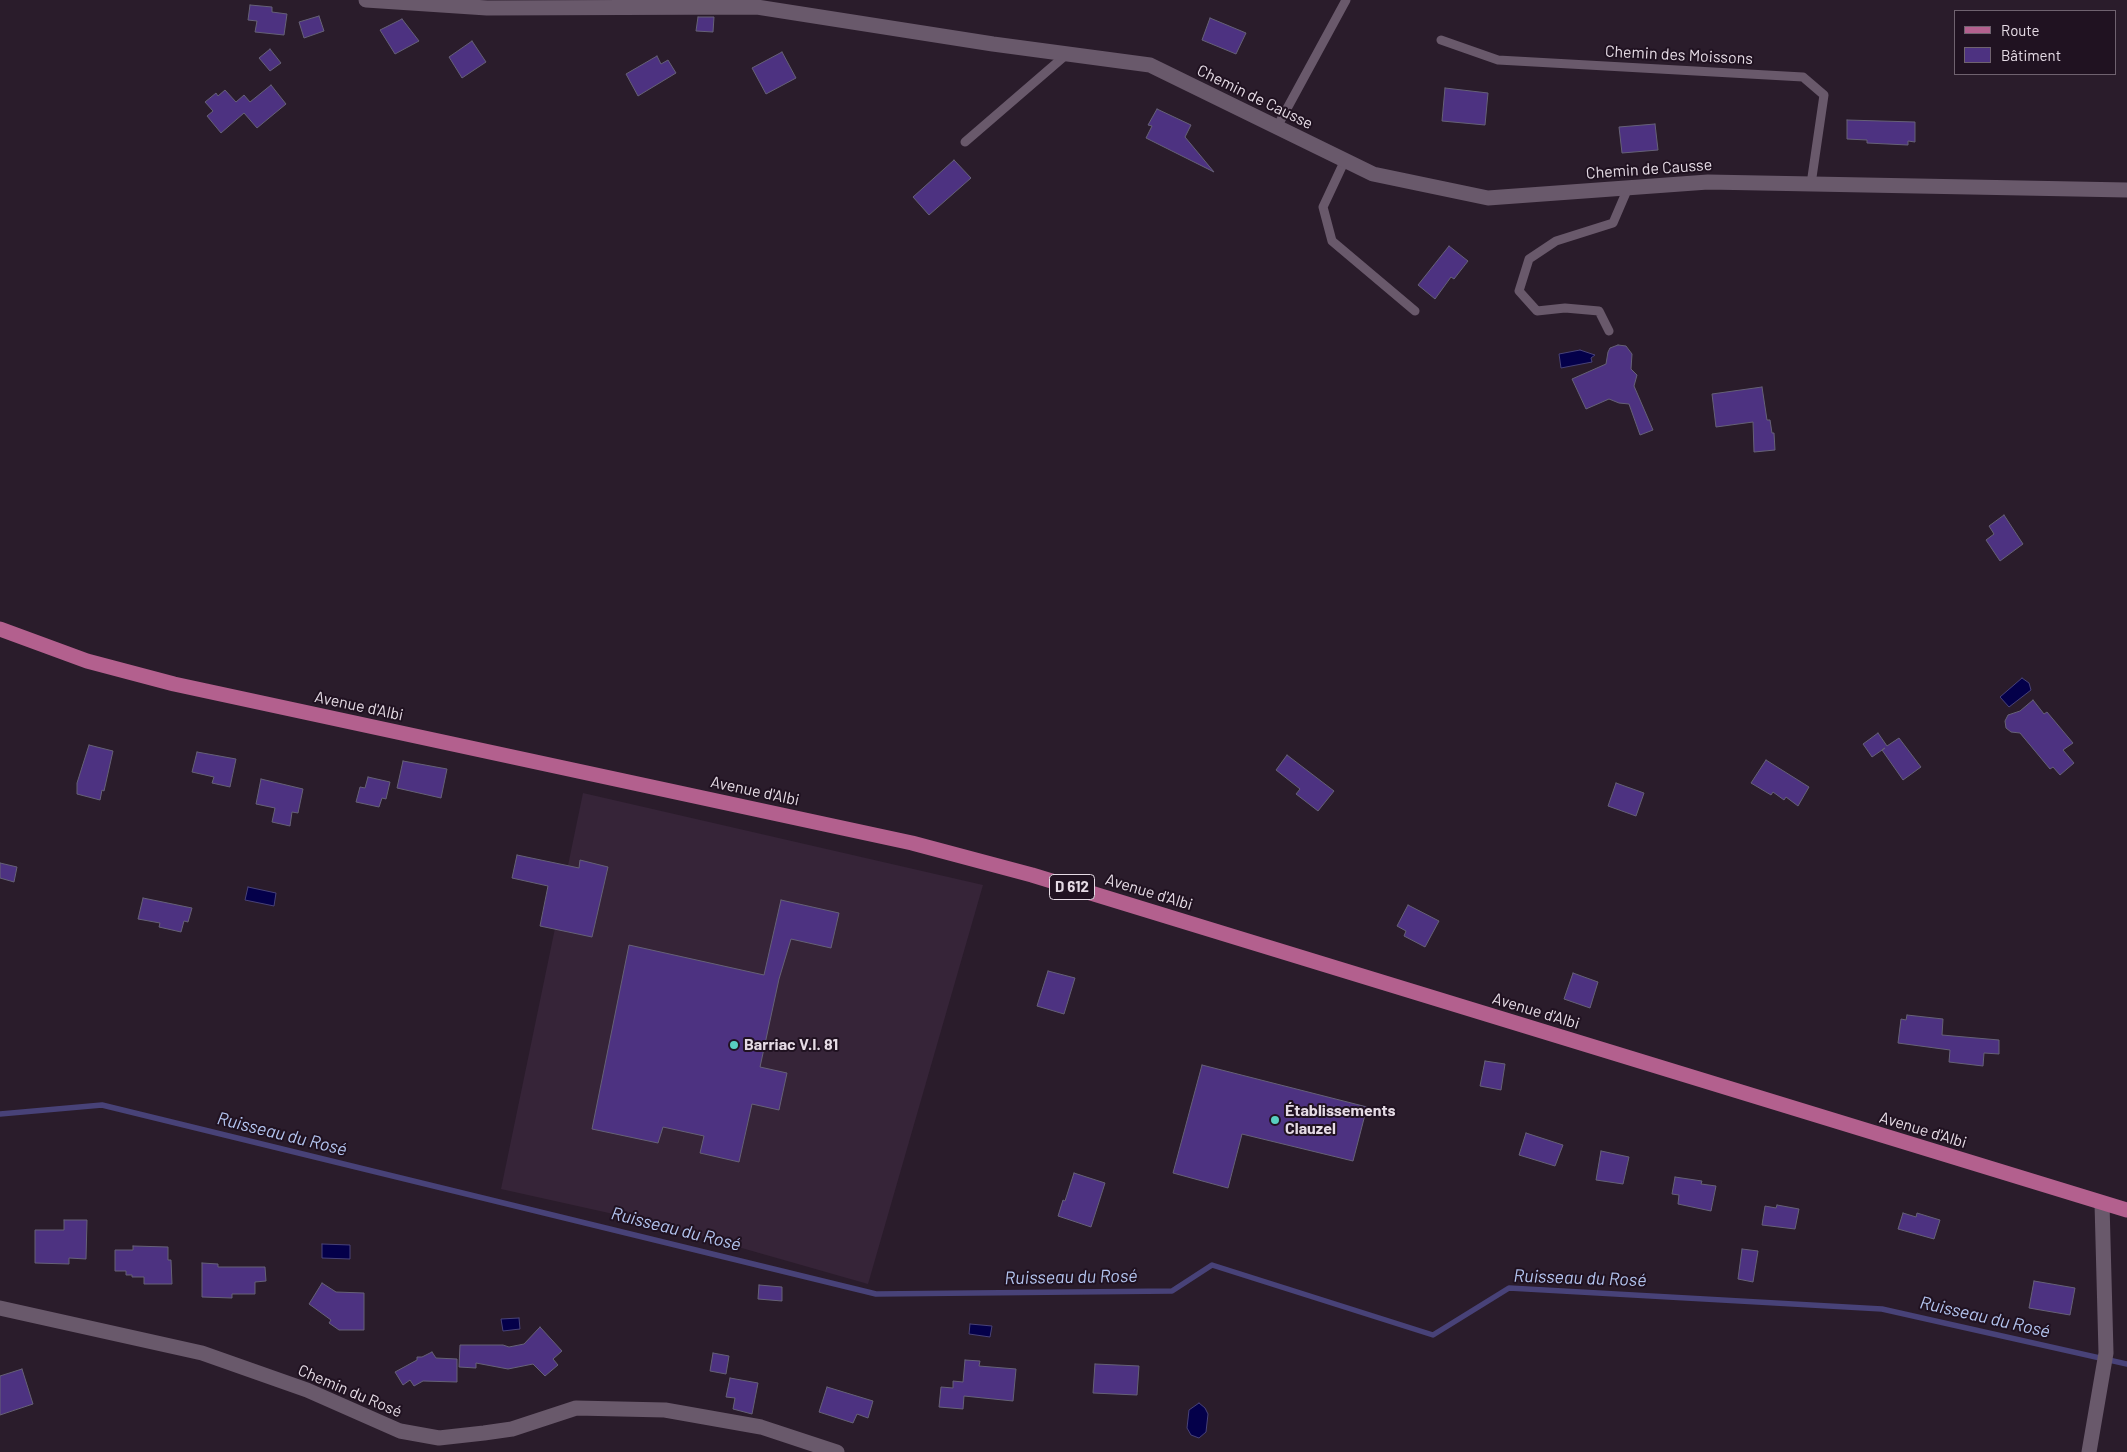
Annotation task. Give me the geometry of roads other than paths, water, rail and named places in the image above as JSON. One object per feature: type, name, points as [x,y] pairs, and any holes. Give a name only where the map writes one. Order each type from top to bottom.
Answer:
[{"type":"main road","name":"Avenue d'Albi","points":[[0,629],[87,661],[174,684],[912,843],[1032,875],[2127,1210]]},
{"type":"street","name":"Chemin de Causse","points":[[366,0],[486,8],[606,4],[757,7],[993,44],[1150,65],[1373,174],[1488,198],[1708,182],[2127,190]]},
{"type":"street","points":[[2089,1452],[2105,1358],[2102,1203]]},
{"type":"street","name":"Chemin du Rosé","points":[[0,1308],[202,1353],[307,1390],[400,1432],[439,1438],[484,1434],[512,1429],[576,1408],[622,1408],[665,1410],[761,1427],[837,1452]]},
{"type":"lane","points":[[1277,127],[1346,0]]},
{"type":"lane","name":"Chemin des Moissons","points":[[1441,40],[1498,60],[1803,77],[1824,95],[1811,184]]},
{"type":"lane","points":[[965,142],[1067,54]]},
{"type":"lane","points":[[1345,160],[1323,207],[1332,241],[1415,311]]},
{"type":"lane","points":[[1609,331],[1599,311],[1565,308],[1537,311],[1519,291],[1529,260],[1556,241],[1613,223],[1628,188]]},
{"type":"waterway","name":"Ruisseau du Rosé","points":[[0,1114],[102,1105],[876,1294],[1172,1291],[1212,1265],[1433,1335],[1509,1288],[1882,1309],[2127,1364]]},
{"type":"place","name":"Barriac V.I. 81","points":[[734,1045]]},
{"type":"place","name":"Établissements Clauzel","points":[[1275,1120]]}]
